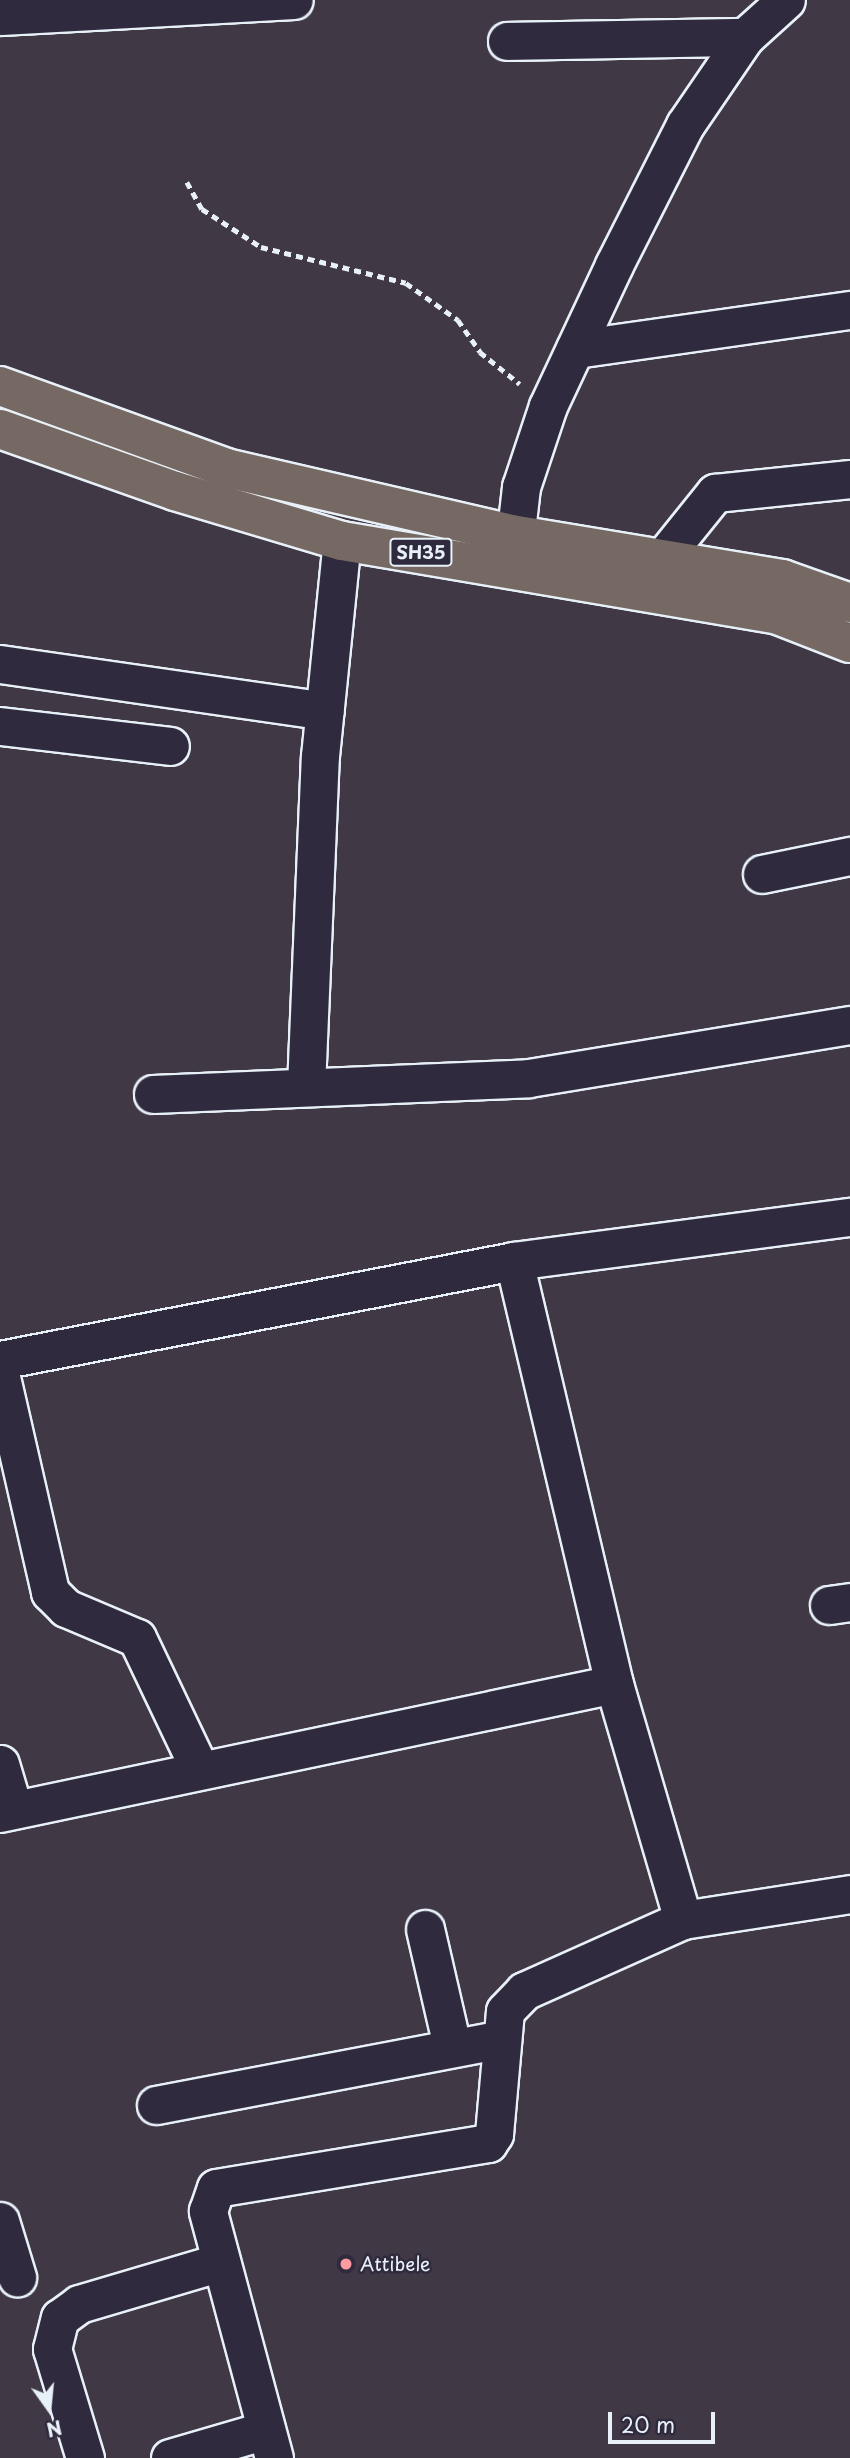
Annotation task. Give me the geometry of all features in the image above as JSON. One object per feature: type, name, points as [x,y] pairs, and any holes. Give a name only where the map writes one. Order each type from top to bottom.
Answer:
[{"type":"main road","name":"SH35","points":[[0,386],[226,468],[511,552],[778,615],[850,643]]},
{"type":"main road","name":"SH35","points":[[0,429],[175,491],[342,541],[511,552],[666,555],[782,579],[850,603]]},
{"type":"street","points":[[0,16],[294,0]]},
{"type":"street","points":[[511,552],[548,406],[685,125],[745,37],[786,0]]},
{"type":"street","points":[[507,41],[745,37]]},
{"type":"street","points":[[575,349],[850,310]]},
{"type":"street","points":[[666,555],[715,492],[850,480]]},
{"type":"street","points":[[306,1087],[325,711],[342,541]]},
{"type":"street","points":[[0,664],[325,711]]},
{"type":"street","points":[[0,726],[170,746]]},
{"type":"street","points":[[762,874],[850,856]]},
{"type":"street","points":[[153,1094],[597,1071],[850,1025]]},
{"type":"street","points":[[0,1360],[514,1261],[850,1217]]},
{"type":"street","points":[[514,1261],[614,1684],[683,1920]]},
{"type":"street","points":[[0,1373],[50,1592],[66,1608],[137,1638],[199,1768]]},
{"type":"street","points":[[0,1764],[6,1811],[199,1768],[614,1684]]},
{"type":"street","points":[[170,2458],[270,2444],[208,2211],[216,2188],[488,2143],[505,2011],[524,1991],[683,1920],[850,1894]]},
{"type":"street","points":[[425,1930],[452,2046]]},
{"type":"street","points":[[156,2105],[452,2046],[502,2039]]},
{"type":"street","points":[[0,2221],[17,2277]]},
{"type":"street","points":[[85,2458],[52,2349],[60,2318],[79,2304],[221,2262]]},
{"type":"path","points":[[187,182],[202,209],[261,247],[406,283],[457,320],[480,352],[548,406]]},
{"type":"place","name":"Attibele","points":[[346,2264]]}]
